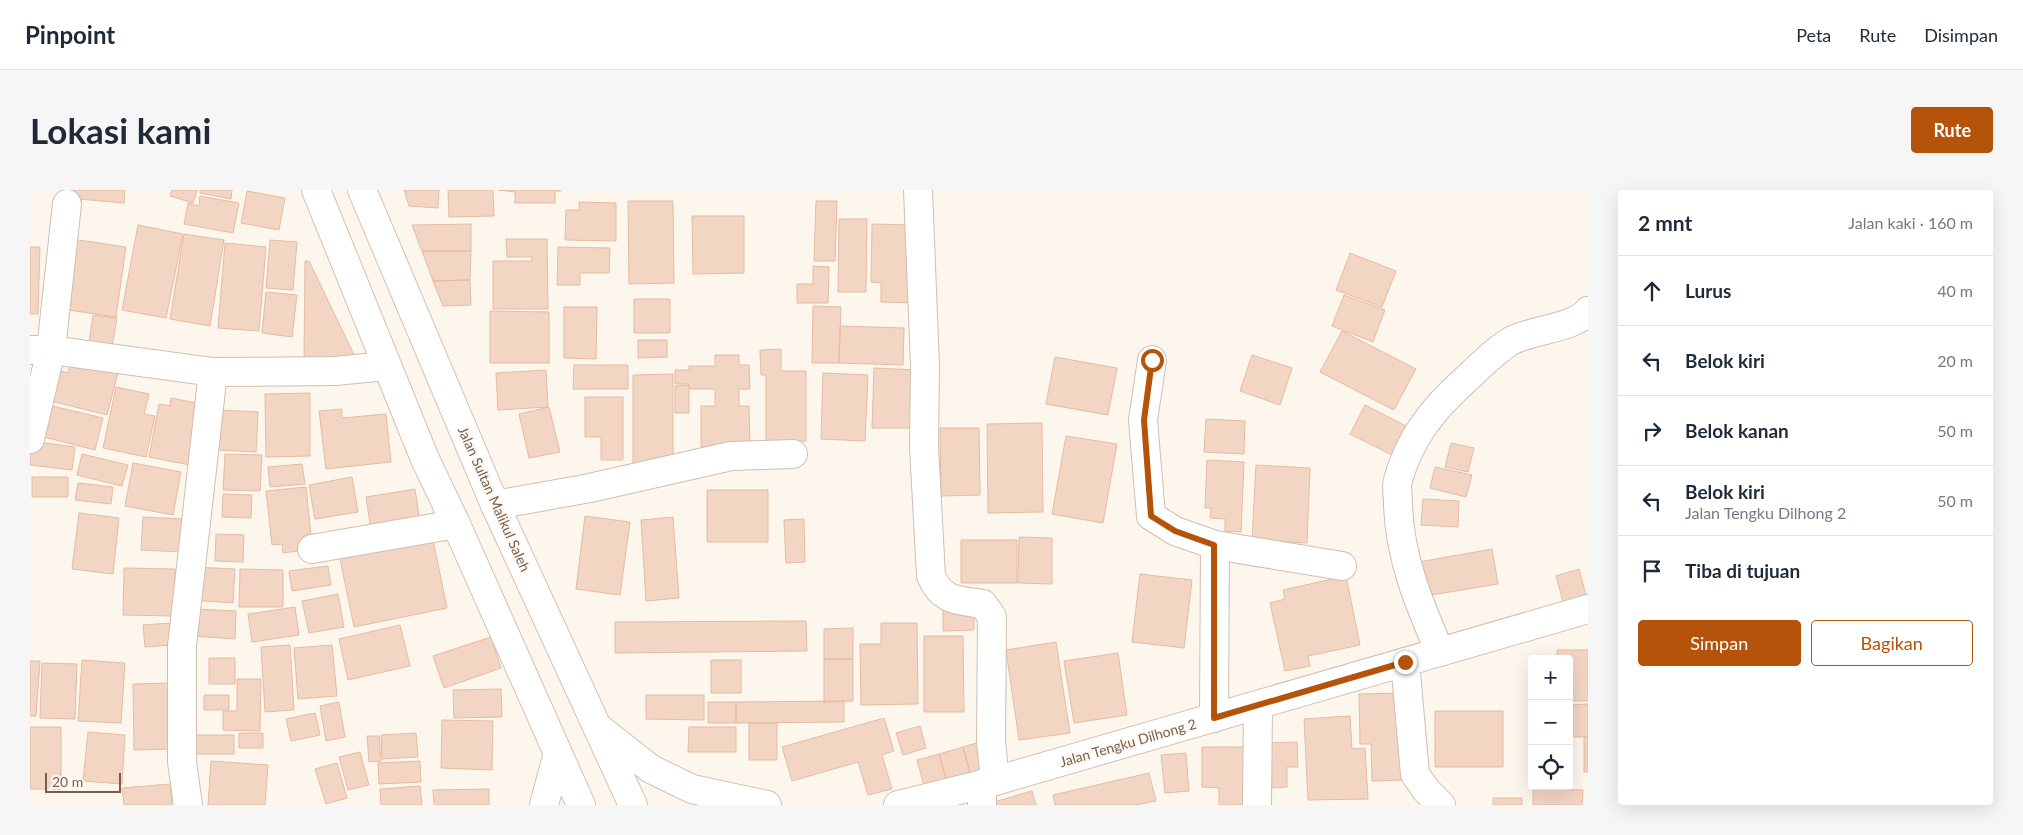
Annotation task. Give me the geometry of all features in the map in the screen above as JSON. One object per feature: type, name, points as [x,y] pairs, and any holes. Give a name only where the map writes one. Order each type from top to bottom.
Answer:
[{"type":"street","points":[[316,190],[425,459],[456,524],[581,805]]},
{"type":"street","name":"Jalan Sultan Malikul Saleh","points":[[362,190],[495,505],[633,805]]},
{"type":"street","points":[[918,190],[925,366],[924,447],[931,576],[936,589],[942,594],[951,599],[983,604],[992,617],[991,741],[986,790]]},
{"type":"street","points":[[30,439],[41,350],[67,204]]},
{"type":"street","points":[[1440,652],[1417,600],[1399,530],[1398,482],[1409,451],[1421,427],[1438,404],[1504,346],[1529,334],[1577,320],[1588,310]]},
{"type":"street","points":[[41,350],[213,372],[335,371],[386,366]]},
{"type":"street","points":[[1152,360],[1144,420],[1151,516],[1175,531],[1214,545],[1342,566]]},
{"type":"street","points":[[188,805],[182,762],[182,646],[213,372]]},
{"type":"street","points":[[495,505],[590,488],[722,458],[793,454]]},
{"type":"street","points":[[312,549],[456,524]]},
{"type":"street","points":[[1214,545],[1214,718]]},
{"type":"street","name":"Jalan Tengku Dilhong 2","points":[[898,805],[986,790],[1214,718],[1588,609]]},
{"type":"street","points":[[1405,662],[1415,774],[1426,790],[1441,805]]},
{"type":"street","points":[[1257,805],[1258,706]]},
{"type":"street","points":[[597,726],[652,769],[692,789],[767,805]]},
{"type":"street","points":[[544,805],[558,753]]},
{"type":"building","points":[[69,190],[125,190],[124,203],[68,198]]},
{"type":"building","points":[[172,190],[197,190],[193,203],[170,196]]},
{"type":"building","points":[[200,190],[232,190],[231,199],[200,193]]},
{"type":"building","points":[[404,190],[439,190],[438,208],[409,206]]},
{"type":"building","points":[[448,190],[493,190],[494,216],[449,217]]},
{"type":"building","points":[[498,190],[561,191],[555,191],[555,203],[515,203],[515,192]]},
{"type":"building","points":[[247,191],[285,198],[279,230],[241,223]]},
{"type":"building","points":[[200,196],[239,203],[233,233],[184,224],[188,203],[199,206]]},
{"type":"building","points":[[628,201],[673,201],[674,283],[629,284]]},
{"type":"building","points":[[816,201],[837,201],[835,261],[814,261]]},
{"type":"building","points":[[579,202],[616,203],[616,241],[565,240],[566,210],[579,210]]},
{"type":"building","points":[[692,216],[744,216],[744,273],[693,274]]},
{"type":"building","points":[[839,219],[867,219],[866,292],[838,292]]},
{"type":"building","points":[[471,224],[471,251],[422,251],[412,225]]},
{"type":"building","points":[[872,224],[916,225],[914,303],[881,302],[881,283],[871,282]]},
{"type":"building","points":[[138,225],[183,234],[166,318],[122,310]]},
{"type":"building","points":[[184,234],[224,240],[210,326],[170,319]]},
{"type":"building","points":[[72,239],[126,247],[116,317],[62,309]]},
{"type":"building","points":[[506,239],[547,239],[548,309],[493,309],[493,261],[532,261],[532,257],[507,257]]},
{"type":"building","points":[[270,240],[297,242],[293,290],[266,288]]},
{"type":"building","points":[[225,243],[266,247],[259,331],[218,328]]},
{"type":"building","points":[[30,247],[40,247],[38,314],[30,314]]},
{"type":"building","points":[[558,247],[610,248],[609,273],[580,273],[580,285],[557,285]]},
{"type":"building","points":[[422,251],[471,251],[470,280],[433,281]]},
{"type":"building","points":[[1350,253],[1396,271],[1382,307],[1336,290]]},
{"type":"building","points":[[305,261],[309,261],[357,361],[304,361]]},
{"type":"building","points":[[813,266],[829,267],[828,303],[797,303],[797,284],[813,284]]},
{"type":"building","points":[[470,280],[471,305],[443,306],[433,281]]},
{"type":"building","points":[[266,292],[297,295],[292,337],[262,333]]},
{"type":"building","points":[[1344,295],[1385,310],[1373,342],[1332,326]]},
{"type":"building","points":[[634,299],[670,299],[670,333],[634,333]]},
{"type":"building","points":[[813,306],[841,307],[839,363],[812,363]]},
{"type":"building","points":[[564,307],[597,307],[596,359],[564,358]]},
{"type":"building","points":[[490,311],[549,312],[549,363],[490,363]]},
{"type":"building","points":[[93,315],[117,318],[112,346],[89,343]]},
{"type":"building","points":[[840,326],[904,328],[903,365],[839,363]]},
{"type":"building","points":[[1342,331],[1416,369],[1394,410],[1320,372]]},
{"type":"building","points":[[638,340],[667,340],[667,357],[638,358]]},
{"type":"building","points":[[781,349],[781,371],[806,371],[806,441],[766,441],[766,375],[761,375],[760,350]]},
{"type":"building","points":[[715,355],[739,355],[739,365],[749,365],[750,389],[739,389],[739,406],[749,406],[750,447],[701,447],[701,406],[715,406],[715,389],[690,389],[689,384],[675,384],[675,370],[689,370],[689,366],[715,366]]},
{"type":"building","points":[[1252,355],[1292,368],[1280,405],[1240,391]]},
{"type":"building","points":[[1055,357],[1117,368],[1108,415],[1046,404]]},
{"type":"building","points":[[71,360],[118,373],[107,415],[43,399],[51,368],[68,373]]},
{"type":"building","points":[[574,365],[628,365],[628,389],[573,389]]},
{"type":"building","points":[[874,368],[917,370],[916,428],[872,428]]},
{"type":"building","points":[[546,370],[548,407],[498,410],[496,373]]},
{"type":"building","points":[[823,373],[868,375],[865,441],[821,439]]},
{"type":"building","points":[[673,374],[673,463],[633,464],[633,375]]},
{"type":"building","points":[[689,385],[689,413],[675,413],[675,386]]},
{"type":"building","points":[[116,387],[149,394],[144,414],[155,416],[146,457],[103,448]]},
{"type":"building","points":[[310,393],[310,456],[266,457],[265,394]]},
{"type":"building","points":[[585,397],[623,397],[623,460],[601,460],[601,437],[585,437]]},
{"type":"building","points":[[171,398],[202,404],[190,465],[149,457],[159,404],[170,406]]},
{"type":"building","points":[[48,405],[103,418],[95,450],[40,436]]},
{"type":"building","points":[[1365,405],[1412,429],[1398,458],[1350,434]]},
{"type":"building","points":[[549,407],[560,452],[529,458],[519,414]]},
{"type":"building","points":[[342,409],[342,418],[386,414],[391,462],[326,469],[319,411]]},
{"type":"building","points":[[220,410],[258,412],[256,452],[217,450]]},
{"type":"building","points":[[1206,419],[1245,421],[1244,454],[1204,452]]},
{"type":"building","points":[[1042,423],[1043,512],[988,513],[987,424]]},
{"type":"building","points":[[940,428],[979,428],[980,495],[941,496]]},
{"type":"building","points":[[1066,436],[1117,444],[1103,523],[1052,514]]},
{"type":"building","points":[[30,441],[75,447],[72,470],[30,465]]},
{"type":"building","points":[[1451,443],[1474,448],[1468,472],[1445,467]]},
{"type":"building","points":[[82,454],[128,465],[122,486],[77,475]]},
{"type":"building","points":[[225,454],[262,455],[260,491],[223,490]]},
{"type":"building","points":[[1207,460],[1244,462],[1241,532],[1225,531],[1225,519],[1210,518],[1211,508],[1205,508]]},
{"type":"building","points":[[133,463],[181,472],[173,515],[125,506]]},
{"type":"building","points":[[302,464],[305,484],[270,487],[268,467]]},
{"type":"building","points":[[1256,465],[1310,468],[1307,543],[1252,540]]},
{"type":"building","points":[[1435,467],[1472,475],[1466,497],[1430,488]]},
{"type":"building","points":[[32,477],[68,477],[68,497],[32,497]]},
{"type":"building","points":[[352,477],[358,512],[315,519],[309,485]]},
{"type":"building","points":[[78,483],[113,487],[111,504],[75,500]]},
{"type":"building","points":[[306,487],[311,535],[304,535],[305,550],[283,553],[282,544],[272,545],[266,491]]},
{"type":"building","points":[[415,489],[420,522],[371,530],[366,497]]},
{"type":"building","points":[[707,490],[768,490],[768,542],[707,542]]},
{"type":"building","points":[[223,494],[252,495],[251,518],[222,517]]},
{"type":"building","points":[[1423,499],[1459,501],[1458,527],[1421,525]]},
{"type":"building","points":[[79,513],[119,518],[113,574],[72,569]]},
{"type":"building","points":[[585,516],[630,522],[620,595],[576,589]]},
{"type":"building","points":[[143,517],[183,519],[181,552],[141,550]]},
{"type":"building","points":[[673,517],[679,598],[646,601],[641,520]]},
{"type":"building","points":[[804,519],[805,562],[786,563],[784,520]]},
{"type":"building","points":[[216,534],[244,535],[243,562],[215,561]]},
{"type":"building","points":[[432,535],[447,608],[354,627],[339,554]]},
{"type":"building","points":[[1019,537],[1052,538],[1052,584],[1018,583]]},
{"type":"building","points":[[961,540],[1017,540],[1017,583],[961,583]]},
{"type":"building","points":[[1492,549],[1498,584],[1419,597],[1413,563]]},
{"type":"building","points":[[328,566],[331,585],[292,591],[289,571]]},
{"type":"building","points":[[193,567],[235,569],[233,603],[191,600]]},
{"type":"building","points":[[124,568],[175,569],[174,616],[123,615]]},
{"type":"building","points":[[240,569],[283,570],[283,607],[239,607]]},
{"type":"building","points":[[1579,569],[1587,599],[1564,605],[1556,576]]},
{"type":"building","points":[[1140,574],[1192,580],[1184,648],[1132,642]]},
{"type":"building","points":[[1346,576],[1360,645],[1308,656],[1310,666],[1285,671],[1270,603],[1285,599],[1283,590]]},
{"type":"building","points":[[338,594],[344,627],[309,633],[302,601]]},
{"type":"building","points":[[295,607],[299,635],[252,642],[248,614]]},
{"type":"building","points":[[943,607],[974,607],[974,630],[943,631]]},
{"type":"building","points":[[195,609],[236,611],[235,639],[194,636]]},
{"type":"building","points":[[806,621],[807,651],[615,653],[615,622]]},
{"type":"building","points":[[170,623],[171,645],[145,647],[143,625]]},
{"type":"building","points":[[881,623],[917,623],[918,704],[861,705],[860,644],[881,644]]},
{"type":"building","points":[[400,625],[410,666],[348,680],[339,639]]},
{"type":"building","points":[[853,628],[853,659],[824,659],[824,629]]},
{"type":"building","points":[[924,636],[963,636],[964,712],[924,712]]},
{"type":"building","points":[[491,637],[501,668],[444,688],[433,656]]},
{"type":"building","points":[[1056,642],[1070,733],[1019,740],[1006,650]]},
{"type":"building","points":[[290,645],[294,710],[265,712],[261,647]]},
{"type":"building","points":[[332,645],[337,696],[298,699],[294,648]]},
{"type":"building","points":[[1557,650],[1588,650],[1588,701],[1573,701],[1573,655],[1557,655]]},
{"type":"building","points":[[1118,653],[1127,715],[1074,723],[1064,661]]},
{"type":"building","points":[[209,658],[235,658],[235,684],[209,684]]},
{"type":"building","points":[[824,659],[853,659],[853,701],[824,702]]},
{"type":"building","points":[[82,660],[125,663],[121,723],[78,721]]},
{"type":"building","points":[[711,660],[741,660],[741,693],[711,693]]},
{"type":"building","points":[[30,661],[40,661],[36,716],[30,716]]},
{"type":"building","points":[[42,663],[77,664],[75,719],[40,718]]},
{"type":"building","points":[[237,679],[261,679],[260,731],[223,730],[223,711],[237,711]]},
{"type":"building","points":[[170,683],[172,749],[134,750],[133,684]]},
{"type":"building","points":[[501,689],[502,717],[454,718],[453,690]]},
{"type":"building","points":[[1403,693],[1405,780],[1372,781],[1371,744],[1360,744],[1359,694]]},
{"type":"building","points":[[204,695],[229,695],[229,710],[204,710]]},
{"type":"building","points":[[646,695],[704,695],[704,720],[646,719]]},
{"type":"building","points":[[844,701],[844,722],[736,723],[736,702]]},
{"type":"building","points":[[339,702],[345,737],[326,741],[320,706]]},
{"type":"building","points":[[708,702],[736,702],[736,723],[708,723]]},
{"type":"building","points":[[1588,704],[1588,737],[1573,737],[1573,705]]},
{"type":"building","points":[[1435,711],[1503,711],[1503,767],[1435,767]]},
{"type":"building","points":[[315,713],[320,735],[291,741],[286,719]]},
{"type":"building","points":[[1350,716],[1352,749],[1365,748],[1368,799],[1308,800],[1304,719]]},
{"type":"building","points":[[884,718],[894,751],[882,755],[892,789],[868,795],[858,762],[792,781],[782,747]]},
{"type":"building","points":[[442,720],[493,721],[492,770],[441,768]]},
{"type":"building","points":[[749,723],[777,723],[777,760],[749,760]]},
{"type":"building","points":[[920,726],[926,748],[903,755],[896,733]]},
{"type":"building","points":[[30,727],[61,727],[61,789],[30,789]]},
{"type":"building","points":[[689,727],[736,727],[736,752],[688,752]]},
{"type":"building","points":[[88,732],[125,735],[122,784],[83,781]]},
{"type":"building","points":[[239,733],[263,733],[263,748],[239,748]]},
{"type":"building","points":[[416,733],[418,757],[382,759],[381,735]]},
{"type":"building","points":[[188,735],[234,735],[234,754],[188,754]]},
{"type":"building","points":[[367,736],[379,736],[381,761],[369,762]]},
{"type":"building","points":[[1584,737],[1588,737],[1588,772],[1584,772]]},
{"type":"building","points":[[983,741],[991,767],[970,773],[963,747]]},
{"type":"building","points":[[1297,742],[1298,767],[1287,767],[1287,787],[1269,788],[1267,743]]},
{"type":"building","points":[[963,747],[970,773],[946,779],[939,754]]},
{"type":"building","points":[[1202,747],[1245,747],[1244,805],[1219,805],[1219,788],[1202,787]]},
{"type":"building","points":[[360,752],[369,785],[348,790],[339,757]]},
{"type":"building","points":[[1186,753],[1189,791],[1165,793],[1161,755]]},
{"type":"building","points":[[939,754],[946,779],[924,786],[917,760]]},
{"type":"building","points":[[211,761],[268,765],[265,805],[208,805]]},
{"type":"building","points":[[420,761],[421,782],[379,784],[378,763]]},
{"type":"building","points":[[337,763],[347,798],[326,804],[315,769]]},
{"type":"building","points":[[1149,773],[1156,801],[1136,805],[1055,805],[1053,795]]},
{"type":"building","points":[[170,784],[172,805],[124,805],[122,788]]},
{"type":"building","points":[[420,786],[422,805],[381,805],[380,789]]},
{"type":"building","points":[[489,789],[489,805],[434,805],[433,790]]},
{"type":"building","points":[[1533,790],[1583,790],[1582,805],[1533,805]]},
{"type":"building","points":[[1032,791],[1036,805],[987,805],[987,804]]},
{"type":"building","points":[[1493,798],[1522,798],[1522,805],[1493,805]]},
{"type":"route","points":[[1152,360],[1144,420],[1151,516],[1175,531],[1214,545],[1214,718],[1405,662]]}]
